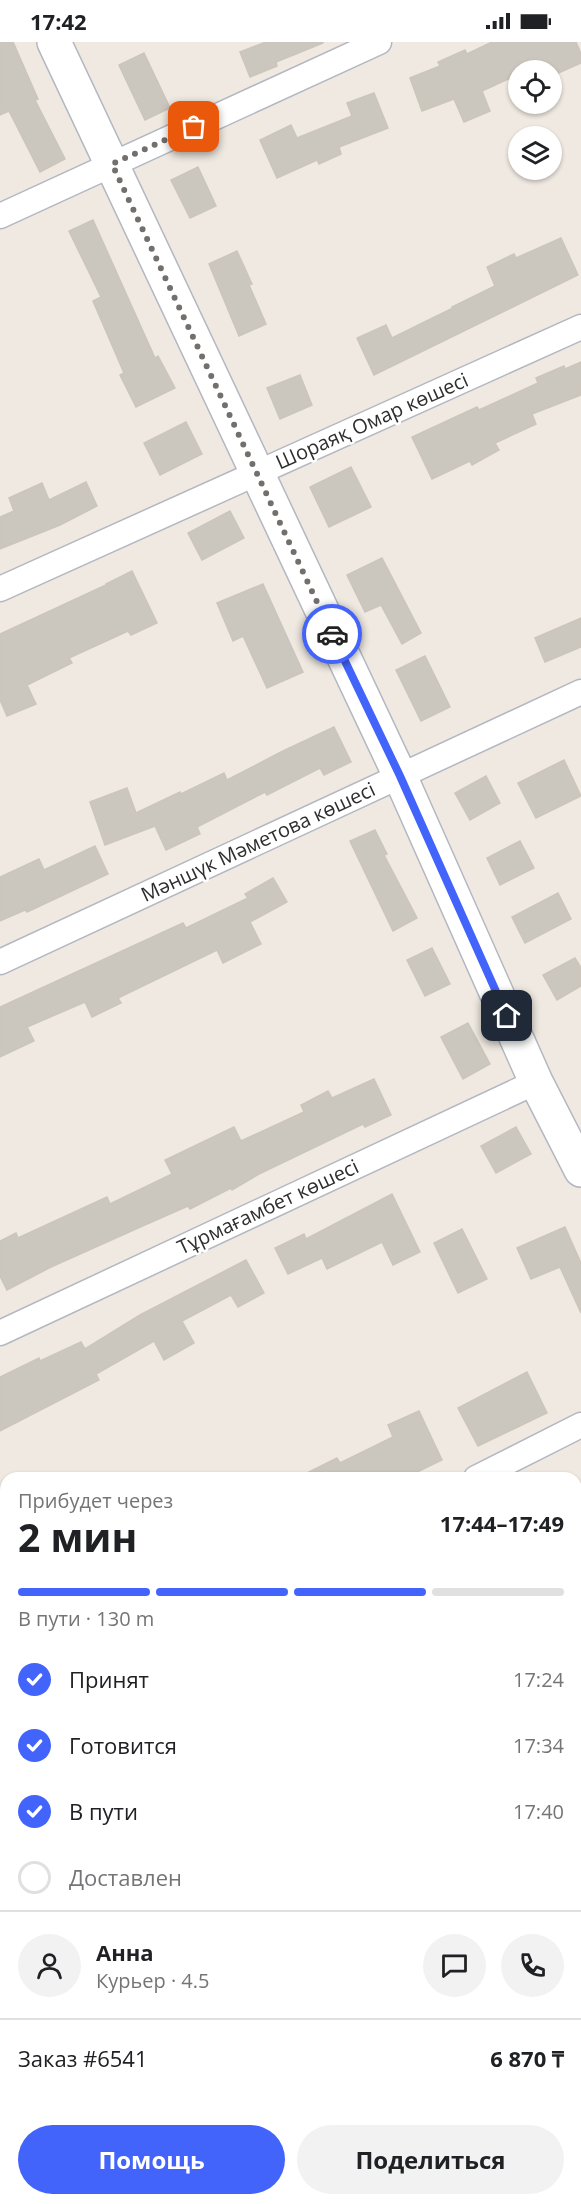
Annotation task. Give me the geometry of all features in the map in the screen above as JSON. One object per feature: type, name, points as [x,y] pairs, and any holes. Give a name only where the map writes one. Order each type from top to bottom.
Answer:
[{"type":"street","points":[[54,42],[400,776],[536,1082],[581,1170]]},
{"type":"street","points":[[0,216],[379,42]]},
{"type":"street","name":"Шораяқ Омар көшесі","points":[[0,589],[581,327]]},
{"type":"street","name":"Мәншүк Мәметова көшесі","points":[[0,962],[581,692]]},
{"type":"street","name":"Тұрмағамбет көшесі","points":[[0,1333],[536,1082]]},
{"type":"street","points":[[488,1472],[581,1425]]},
{"type":"building","points":[[0,42],[13,42],[38,99],[35,100],[65,159],[40,172],[9,111],[0,115]]},
{"type":"building","points":[[266,42],[323,43],[276,62],[277,66],[250,77],[240,52]]},
{"type":"building","points":[[492,42],[576,42],[581,54],[581,63],[562,71],[562,60],[508,60],[508,79],[482,91],[490,111],[464,122],[454,99],[422,111],[410,78],[440,66],[438,62],[465,50],[467,54]]},
{"type":"building","points":[[144,53],[170,108],[145,120],[119,65]]},
{"type":"building","points":[[374,93],[388,128],[339,147],[341,154],[319,164],[317,160],[277,178],[260,140],[291,125],[297,138],[352,116],[347,103]]},
{"type":"building","points":[[198,167],[216,206],[190,218],[171,180]]},
{"type":"building","points":[[93,220],[155,358],[158,356],[175,388],[136,407],[120,375],[124,373],[93,301],[101,297],[69,231]]},
{"type":"building","points":[[561,238],[578,275],[374,375],[357,338],[386,325],[392,338],[495,286],[487,267],[514,254],[516,258]]},
{"type":"building","points":[[237,251],[266,324],[239,336],[209,264]]},
{"type":"building","points":[[581,362],[581,395],[532,414],[536,424],[495,443],[499,450],[472,465],[470,461],[432,479],[412,437],[477,407],[479,410],[538,383],[536,378],[564,366],[565,369]]},
{"type":"building","points":[[300,375],[312,405],[280,419],[267,388]]},
{"type":"building","points":[[186,422],[202,454],[160,475],[144,443]]},
{"type":"building","points":[[351,467],[371,507],[329,527],[310,487]]},
{"type":"building","points":[[86,482],[97,506],[60,525],[0,549],[0,517],[14,511],[9,498],[42,483],[49,500]]},
{"type":"building","points":[[230,511],[244,538],[202,560],[188,533]]},
{"type":"building","points":[[382,558],[421,633],[402,644],[381,605],[365,612],[347,575]]},
{"type":"building","points":[[132,571],[157,623],[131,635],[128,631],[69,658],[72,663],[27,685],[36,704],[7,716],[0,700],[0,634]]},
{"type":"building","points":[[263,584],[303,672],[267,688],[243,636],[233,641],[217,603]]},
{"type":"building","points":[[581,618],[581,647],[545,662],[535,638]]},
{"type":"building","points":[[425,656],[450,707],[421,721],[396,670]]},
{"type":"building","points":[[334,727],[351,762],[324,775],[320,768],[267,795],[265,792],[197,827],[200,834],[166,850],[155,826],[105,845],[90,802],[127,788],[136,813],[224,773],[227,780]]},
{"type":"building","points":[[564,760],[581,796],[536,818],[518,783]]},
{"type":"building","points":[[486,776],[500,803],[470,820],[455,793]]},
{"type":"building","points":[[375,830],[387,854],[384,855],[417,918],[393,931],[350,841]]},
{"type":"building","points":[[520,841],[534,868],[500,885],[487,858]]},
{"type":"building","points":[[95,846],[108,874],[27,912],[25,910],[0,921],[0,877],[39,859],[44,870]]},
{"type":"building","points":[[273,878],[287,902],[250,922],[261,944],[223,963],[217,950],[118,998],[121,1003],[92,1017],[85,1002],[27,1027],[34,1041],[0,1057],[0,1007],[183,923],[186,928],[248,898],[245,894]]},
{"type":"building","points":[[558,893],[571,919],[525,943],[512,917]]},
{"type":"building","points":[[432,948],[450,984],[425,996],[407,960]]},
{"type":"building","points":[[575,958],[581,968],[581,986],[557,1000],[543,975]]},
{"type":"building","points":[[468,1023],[490,1064],[463,1079],[441,1037]]},
{"type":"building","points":[[374,1079],[391,1115],[365,1127],[363,1124],[259,1174],[232,1190],[231,1188],[190,1209],[188,1206],[147,1224],[51,1267],[7,1290],[0,1276],[0,1241],[16,1233],[18,1238],[107,1197],[110,1204],[172,1174],[165,1160],[234,1127],[241,1141],[304,1112],[301,1105],[328,1091],[332,1098]]},
{"type":"building","points":[[516,1127],[531,1154],[496,1173],[481,1146]]},
{"type":"building","points":[[392,1194],[420,1252],[393,1265],[382,1242],[327,1269],[322,1258],[288,1274],[275,1248],[304,1234],[306,1239]]},
{"type":"building","points":[[565,1227],[581,1263],[581,1313],[560,1267],[531,1279],[517,1248]]},
{"type":"building","points":[[462,1229],[487,1279],[458,1293],[434,1243]]},
{"type":"building","points":[[246,1260],[264,1293],[238,1307],[231,1295],[182,1321],[194,1343],[164,1360],[154,1341],[96,1374],[99,1380],[0,1431],[0,1377],[39,1358],[40,1361],[81,1342],[85,1349],[140,1315]]},
{"type":"building","points":[[527,1372],[547,1413],[478,1446],[458,1408]]},
{"type":"building","points":[[419,1411],[442,1460],[417,1472],[309,1472],[337,1458],[340,1463],[393,1437],[388,1425]]},
{"type":"way so far","points":[[194,127],[112,164],[332,634]]},
{"type":"route","points":[[332,634],[400,776],[507,1016]]}]
